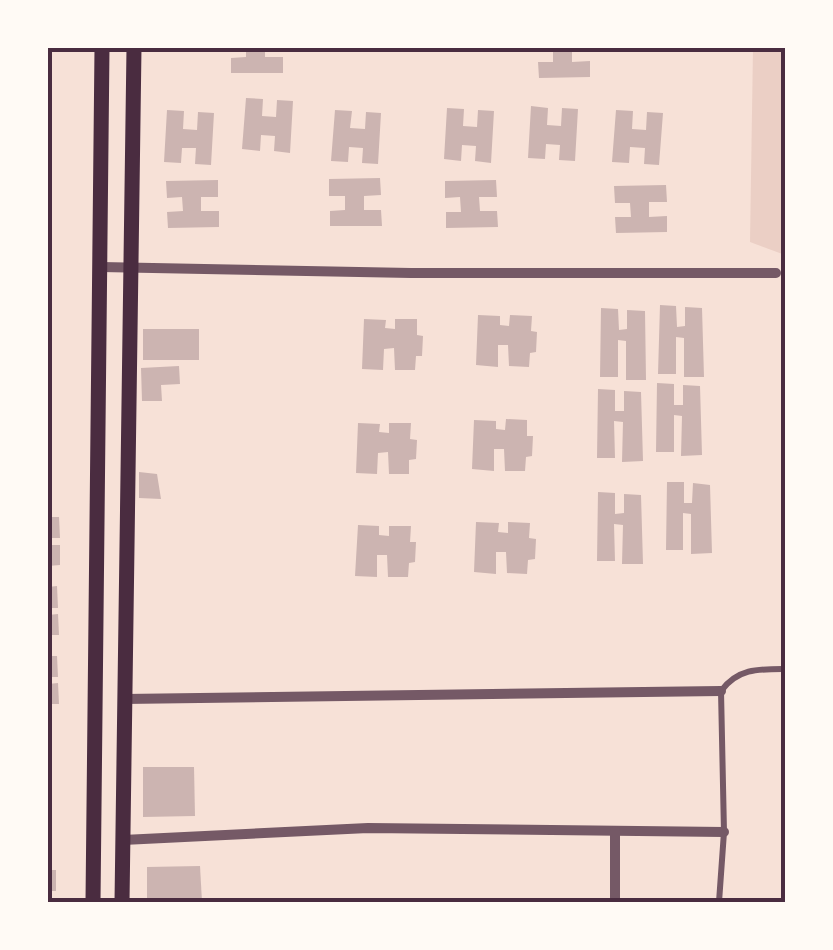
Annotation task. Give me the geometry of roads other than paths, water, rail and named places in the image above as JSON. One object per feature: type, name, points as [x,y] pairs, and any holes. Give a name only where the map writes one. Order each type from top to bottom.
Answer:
[{"type":"main road","points":[[93,902],[102,48]]},
{"type":"main road","points":[[122,901],[134,48]]},
{"type":"main road","points":[[95,792],[101,798],[103,822],[123,834]]},
{"type":"main road","points":[[94,860],[112,864],[122,901]]},
{"type":"street","points":[[101,267],[776,273]]},
{"type":"street","points":[[124,699],[721,691]]},
{"type":"street","points":[[123,834],[368,828],[724,832]]},
{"type":"street","points":[[615,832],[615,902]]},
{"type":"lane","points":[[719,902],[724,832],[721,691],[740,673],[786,669]]}]
